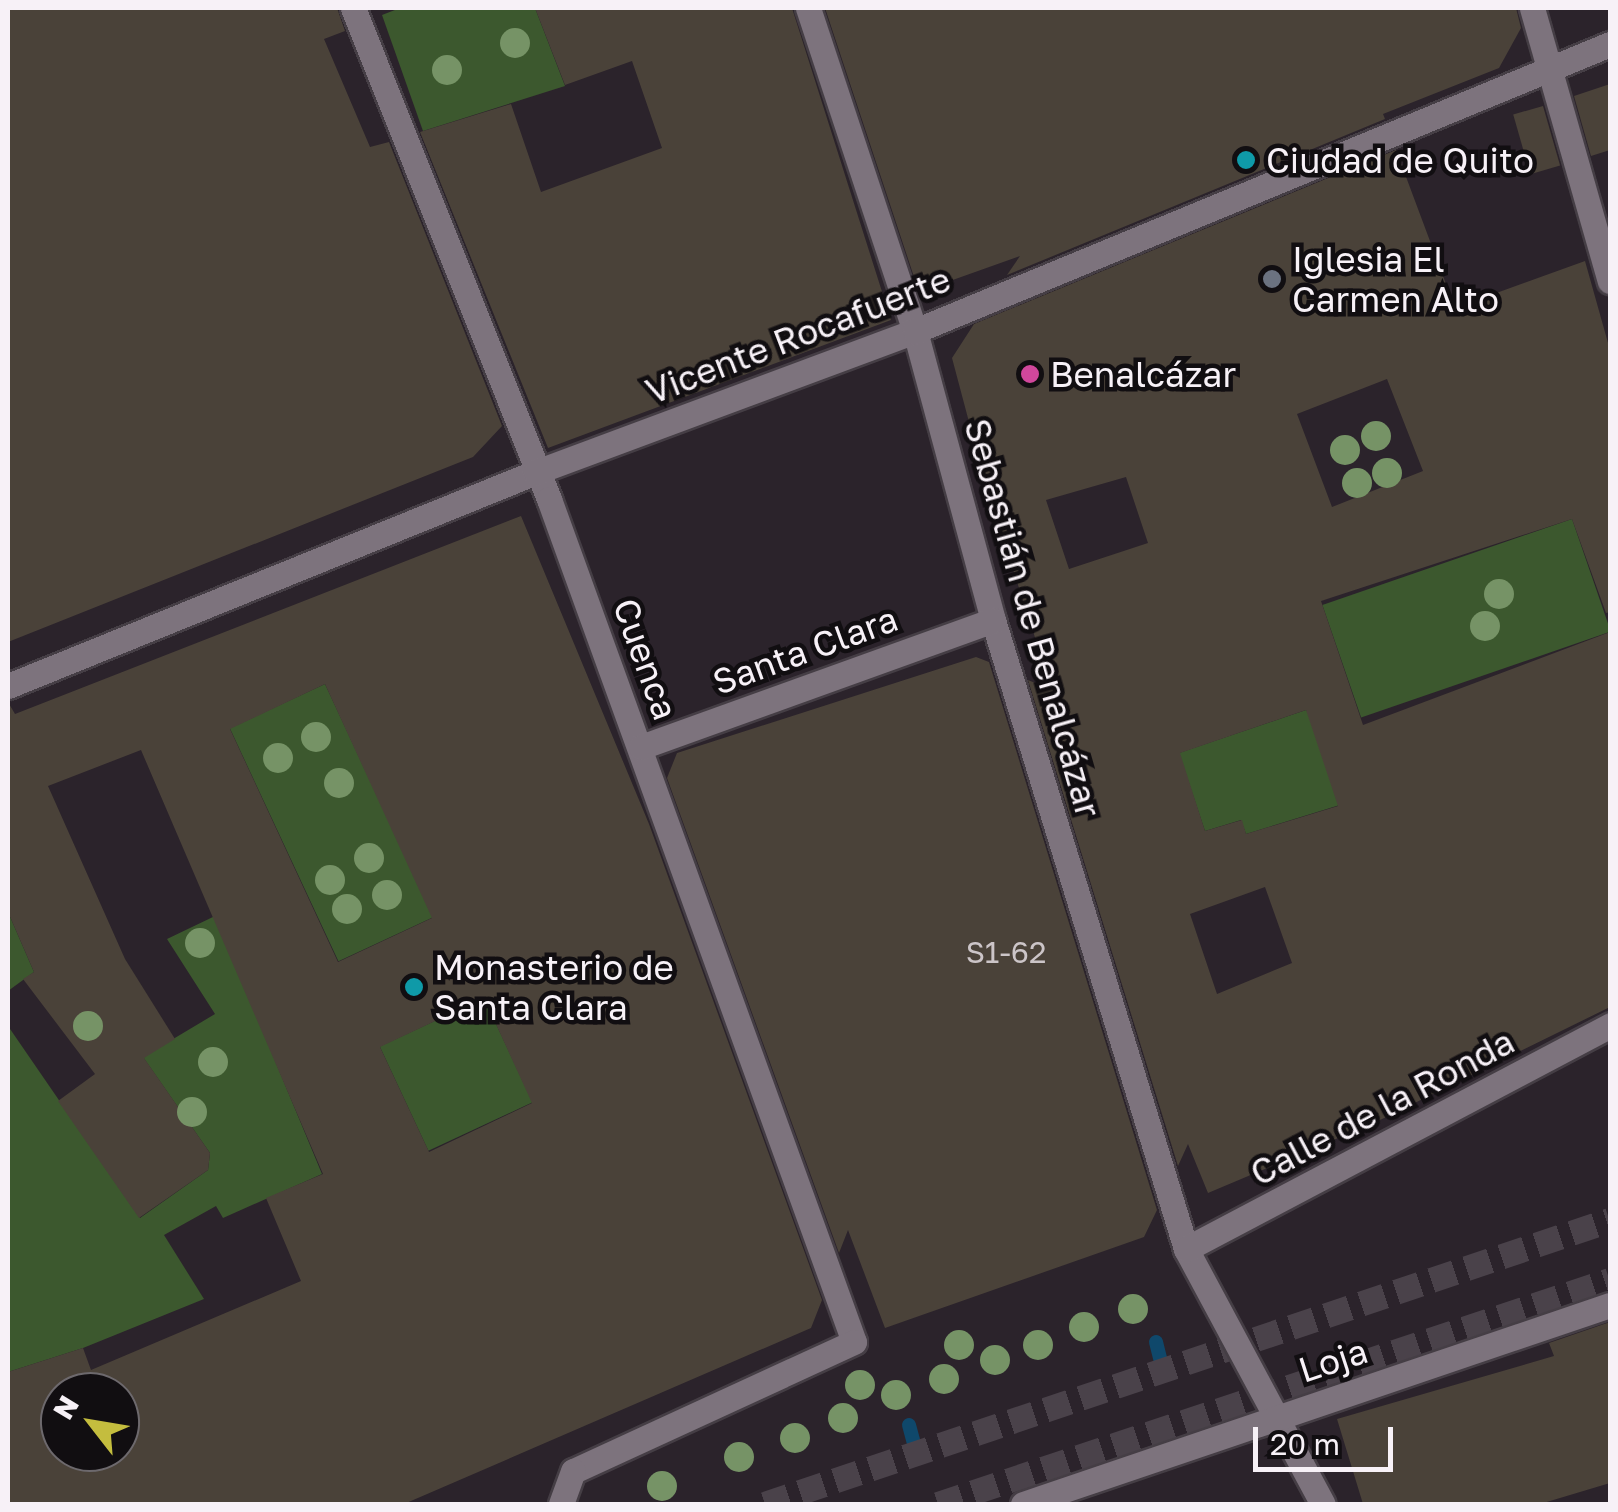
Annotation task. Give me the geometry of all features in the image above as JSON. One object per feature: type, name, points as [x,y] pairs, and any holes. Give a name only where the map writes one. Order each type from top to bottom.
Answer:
[{"type":"street","name":"Cuenca","points":[[353,8],[641,746],[854,1342],[573,1471],[562,1504]]},
{"type":"street","name":"Sebastián de Benalcázar","points":[[808,8],[915,331],[993,620],[1186,1249],[1322,1504]]},
{"type":"street","points":[[1532,8],[1610,281]]},
{"type":"street","name":"Vicente Rocafuerte","points":[[8,686],[536,472],[915,331],[1610,44]]},
{"type":"street","name":"Santa Clara","points":[[641,746],[993,620]]},
{"type":"street","name":"Calle de la Ronda","points":[[1186,1249],[1610,1024]]},
{"type":"street","name":"Loja","points":[[1023,1504],[1281,1422],[1610,1305]]},
{"type":"street","points":[[1281,1422],[1610,1316]]},
{"type":"green space","points":[[400,8],[535,8],[565,86],[423,131],[382,15]]},
{"type":"green space","points":[[1572,519],[1610,632],[1361,717],[1322,605]]},
{"type":"green space","points":[[325,684],[434,917],[338,961],[230,728]]},
{"type":"green space","points":[[1306,710],[1369,796],[1246,834],[1241,820],[1205,831],[1179,753]]},
{"type":"green space","points":[[8,912],[34,972],[8,991]]},
{"type":"green space","points":[[215,916],[322,1174],[223,1218],[216,1206],[164,1235],[204,1299],[83,1348],[8,1372],[8,1026],[140,1218],[208,1170],[210,1153],[143,1057],[215,1014],[167,939]]},
{"type":"green space","points":[[484,998],[533,1102],[428,1151],[380,1047]]},
{"type":"building","points":[[8,8],[337,8],[345,31],[324,39],[370,147],[389,142],[502,426],[473,457],[8,642]]},
{"type":"building","points":[[535,8],[792,8],[891,320],[548,448],[420,132],[511,104],[541,192],[662,148],[632,61],[565,85]]},
{"type":"building","points":[[825,8],[1516,8],[1521,28],[1499,68],[1383,114],[1385,119],[1007,275],[1020,256],[919,292]]},
{"type":"building","points":[[1610,84],[1610,150],[1591,156],[1574,96]]},
{"type":"building","points":[[1543,106],[1560,166],[1530,174],[1513,115]]},
{"type":"building","points":[[1396,150],[1455,308],[1585,261],[1610,350],[1610,612],[1606,613],[1572,519],[1321,601],[1363,725],[1610,632],[1610,1007],[1376,1122],[1208,1193],[1188,1144],[1178,1166],[1028,680],[1052,690],[986,486],[952,358],[974,324]],"holes":[[[1387,379],[1423,471],[1332,507],[1297,414]],[[1126,477],[1148,543],[1069,569],[1046,500]],[[1306,710],[1338,806],[1246,834],[1242,820],[1205,831],[1180,753]],[[1265,887],[1292,963],[1217,994],[1190,914]]]},
{"type":"building","points":[[521,516],[649,824],[822,1300],[811,1328],[404,1504],[8,1504],[8,1372],[83,1348],[91,1370],[301,1281],[266,1198],[323,1174],[141,750],[48,786],[125,959],[175,1039],[144,1058],[210,1153],[208,1170],[139,1218],[58,1101],[95,1074],[23,979],[34,972],[8,912],[8,702],[15,714]],"holes":[[[325,684],[432,918],[338,962],[230,729]],[[484,998],[532,1103],[429,1152],[380,1047]]]},
{"type":"building","points":[[976,657],[989,662],[1157,1210],[1144,1237],[885,1328],[848,1230],[839,1253],[667,778],[677,753]]},
{"type":"building","points":[[1610,1322],[1610,1483],[1540,1504],[1363,1504],[1337,1419],[1554,1356],[1549,1343]]},
{"type":"waterway","points":[[1156,1342],[1161,1362]]},
{"type":"waterway","points":[[909,1425],[915,1447]]},
{"type":"tunnel","points":[[765,1504],[1610,1220]]},
{"type":"tunnel","points":[[938,1504],[1610,1280]]},
{"type":"place","name":"Ciudad de Quito","points":[[1246,160]]},
{"type":"place","name":"Iglesia El Carmen Alto","points":[[1272,279]]},
{"type":"place","name":"Benalcázar","points":[[1030,374]]},
{"type":"place","name":"Monasterio de Santa Clara","points":[[414,987]]}]
